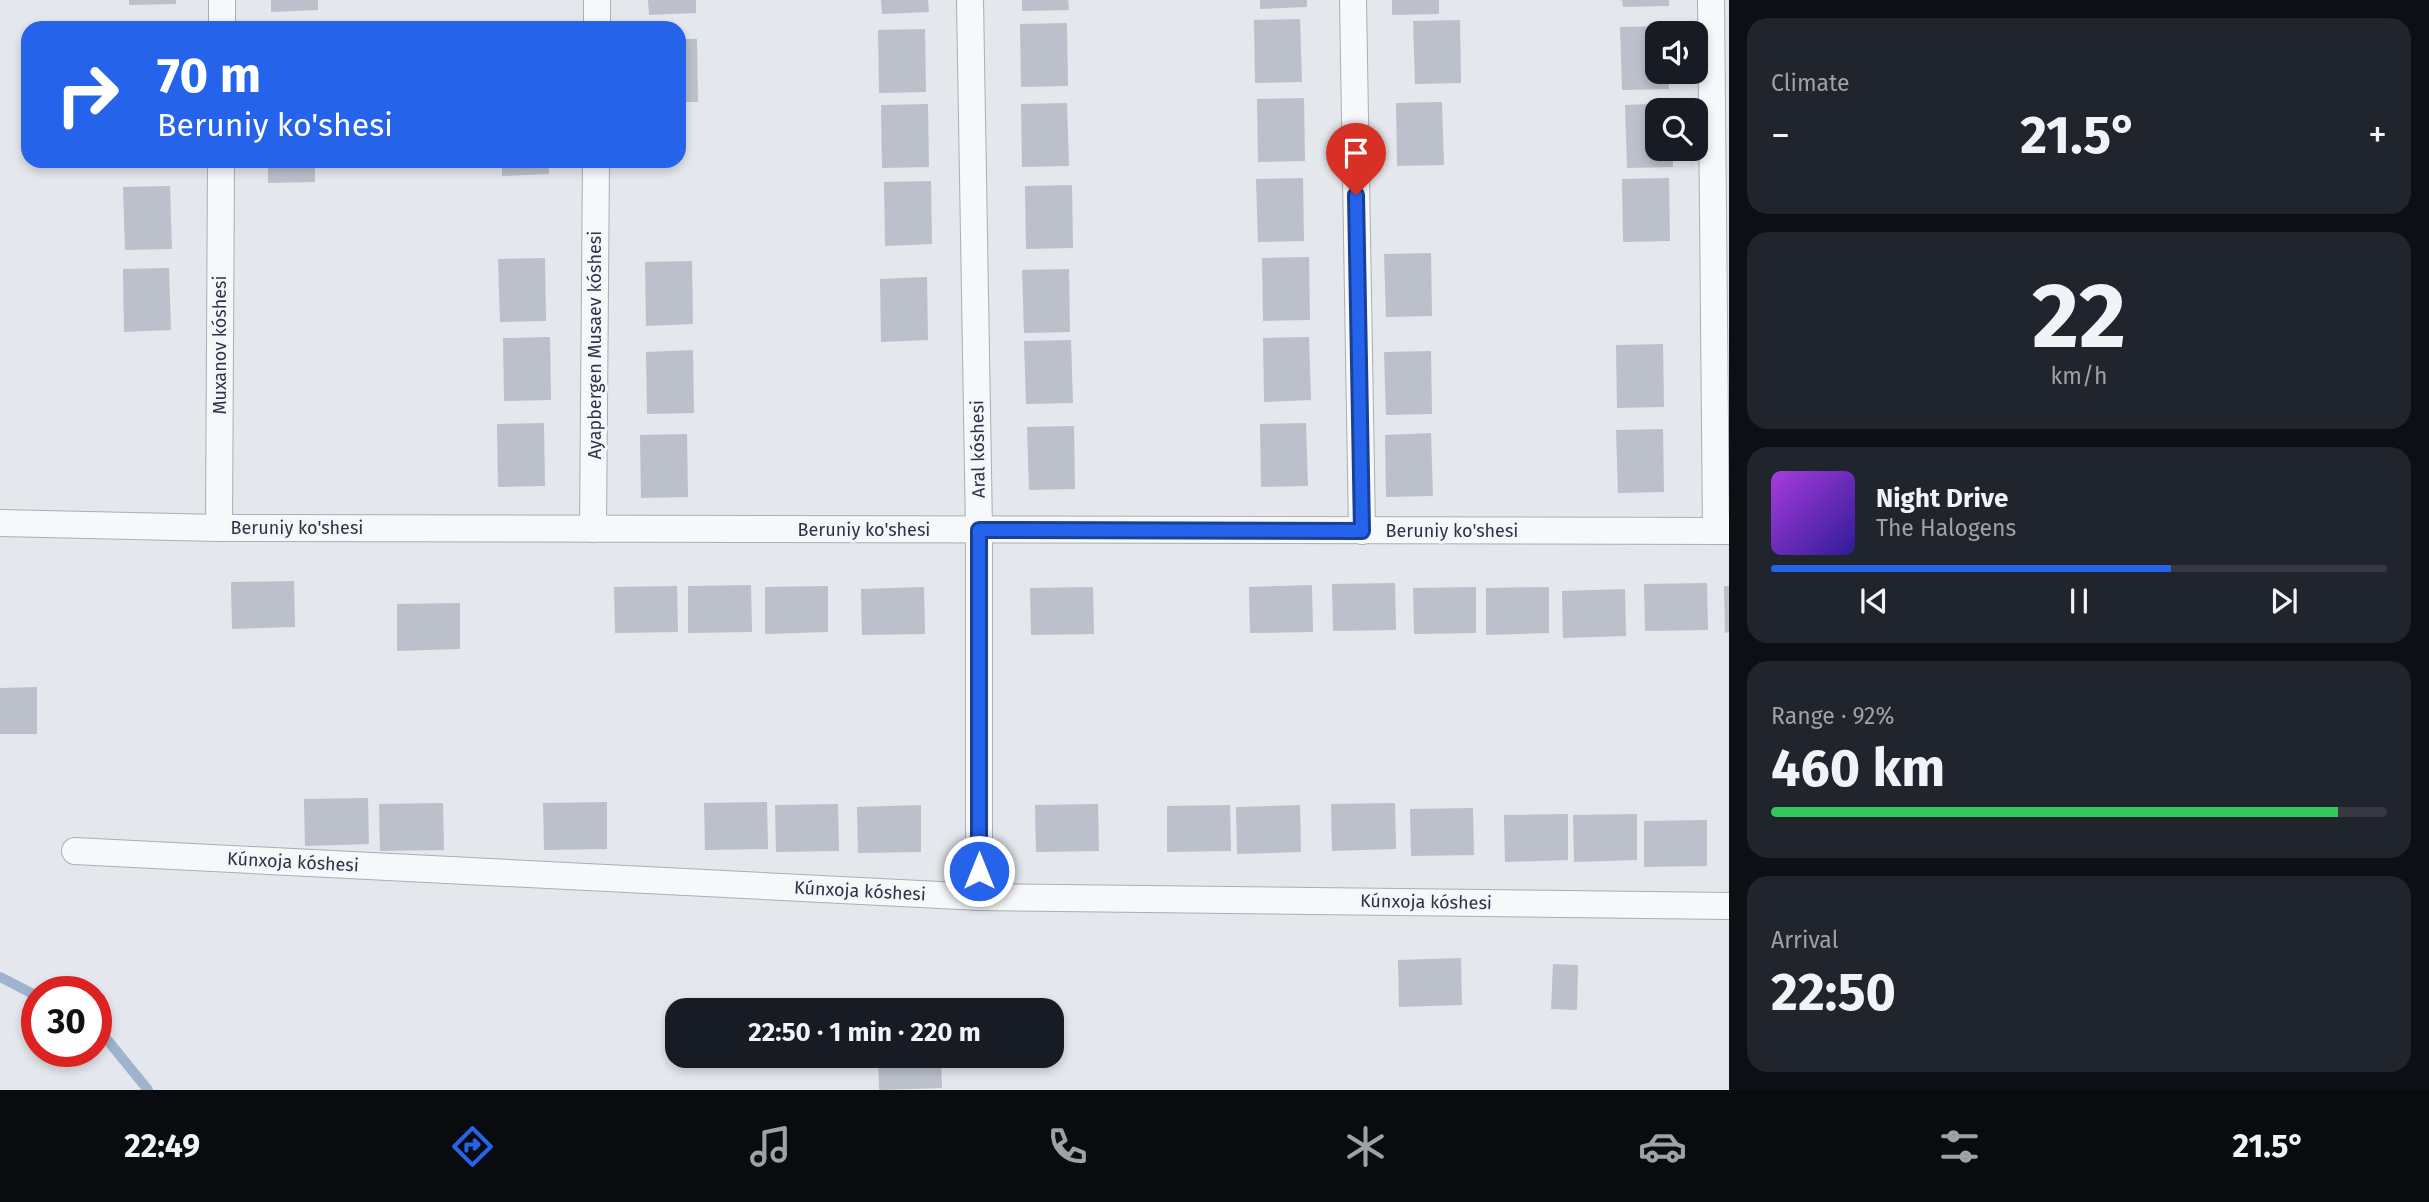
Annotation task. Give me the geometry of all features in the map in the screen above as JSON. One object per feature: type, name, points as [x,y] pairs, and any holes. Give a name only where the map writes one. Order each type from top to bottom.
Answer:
[{"type":"street","points":[[222,0],[222,21]]},
{"type":"street","points":[[597,0],[597,21]]},
{"type":"street","name":"Aral kóshesi","points":[[970,0],[979,530],[979,897]]},
{"type":"street","points":[[1353,0],[1362,531]]},
{"type":"street","points":[[1711,0],[1722,531]]},
{"type":"street","name":"Muxanov kóshesi","points":[[219,528],[221,168]]},
{"type":"street","name":"Ayapbergen Musaev kóshesi","points":[[593,529],[596,168]]},
{"type":"street","name":"Beruniy ko'shesi","points":[[0,523],[219,528],[1722,531]]},
{"type":"street","name":"Kúnxoja kóshesi","points":[[75,850],[979,897],[1729,905]]},
{"type":"building","points":[[129,0],[176,0],[176,4],[129,5]]},
{"type":"building","points":[[271,0],[318,0],[318,10],[271,12]]},
{"type":"building","points":[[648,0],[696,0],[696,13],[649,15]]},
{"type":"building","points":[[881,0],[928,0],[929,12],[882,14]]},
{"type":"building","points":[[1022,0],[1068,0],[1069,10],[1022,11]]},
{"type":"building","points":[[1260,0],[1307,0],[1307,7],[1260,9]]},
{"type":"building","points":[[1392,0],[1439,0],[1439,14],[1392,15]]},
{"type":"building","points":[[1622,0],[1669,0],[1669,6],[1623,7]]},
{"type":"building","points":[[1300,19],[1302,82],[1255,83],[1254,20]]},
{"type":"building","points":[[1460,20],[1461,83],[1415,84],[1413,21]]},
{"type":"building","points":[[1067,23],[1068,86],[1021,87],[1020,24]]},
{"type":"building","points":[[1645,26],[1645,84],[1669,84],[1669,89],[1622,90],[1620,27]]},
{"type":"building","points":[[925,29],[926,92],[879,93],[878,30]]},
{"type":"building","points":[[686,39],[697,39],[698,102],[686,102]]},
{"type":"building","points":[[1304,98],[1305,161],[1258,162],[1257,99]]},
{"type":"building","points":[[1442,102],[1444,165],[1397,166],[1396,103]]},
{"type":"building","points":[[1067,103],[1069,166],[1022,167],[1021,104]]},
{"type":"building","points":[[928,104],[929,167],[882,168],[881,105]]},
{"type":"building","points":[[1645,104],[1645,161],[1673,161],[1673,167],[1627,168],[1625,105]]},
{"type":"building","points":[[268,168],[315,168],[315,182],[268,183]]},
{"type":"building","points":[[502,168],[549,168],[549,174],[502,176]]},
{"type":"building","points":[[1303,178],[1304,241],[1258,242],[1256,179]]},
{"type":"building","points":[[1669,178],[1670,241],[1623,242],[1622,179]]},
{"type":"building","points":[[931,181],[932,244],[885,246],[884,182]]},
{"type":"building","points":[[1072,185],[1073,248],[1026,249],[1025,186]]},
{"type":"building","points":[[170,186],[172,249],[125,250],[123,187]]},
{"type":"building","points":[[1431,253],[1432,316],[1386,317],[1384,254]]},
{"type":"building","points":[[1309,257],[1310,320],[1263,321],[1262,258]]},
{"type":"building","points":[[545,258],[546,321],[500,322],[498,259]]},
{"type":"building","points":[[692,261],[693,324],[646,326],[645,262]]},
{"type":"building","points":[[169,268],[171,330],[124,332],[123,269]]},
{"type":"building","points":[[1069,269],[1070,332],[1024,333],[1022,270]]},
{"type":"building","points":[[927,277],[928,340],[881,342],[880,279]]},
{"type":"building","points":[[550,337],[551,400],[504,401],[503,338]]},
{"type":"building","points":[[1309,337],[1311,400],[1264,402],[1263,338]]},
{"type":"building","points":[[1071,340],[1073,403],[1026,404],[1024,341]]},
{"type":"building","points":[[1663,344],[1664,407],[1617,408],[1616,345]]},
{"type":"building","points":[[693,350],[694,413],[647,414],[646,352]]},
{"type":"building","points":[[1431,351],[1432,414],[1386,415],[1384,352]]},
{"type":"building","points":[[544,423],[545,486],[498,487],[497,424]]},
{"type":"building","points":[[1306,423],[1308,486],[1261,487],[1260,424]]},
{"type":"building","points":[[1074,426],[1075,489],[1029,490],[1027,427]]},
{"type":"building","points":[[1663,429],[1664,492],[1618,493],[1616,430]]},
{"type":"building","points":[[1431,433],[1433,496],[1386,497],[1385,435]]},
{"type":"building","points":[[687,434],[688,497],[641,498],[640,435]]},
{"type":"building","points":[[294,581],[295,627],[232,629],[231,582]]},
{"type":"building","points":[[1395,583],[1396,630],[1333,631],[1332,584]]},
{"type":"building","points":[[1707,583],[1708,630],[1645,631],[1644,584]]},
{"type":"building","points":[[751,585],[752,632],[688,633],[688,586]]},
{"type":"building","points":[[1312,585],[1313,632],[1250,633],[1249,587]]},
{"type":"building","points":[[677,586],[678,632],[615,633],[614,587]]},
{"type":"building","points":[[828,586],[828,632],[765,634],[765,587]]},
{"type":"building","points":[[1724,586],[1729,586],[1729,632],[1725,633]]},
{"type":"building","points":[[924,587],[925,634],[862,635],[861,589]]},
{"type":"building","points":[[1093,587],[1094,634],[1031,635],[1030,588]]},
{"type":"building","points":[[1476,587],[1476,633],[1414,634],[1413,588]]},
{"type":"building","points":[[1549,587],[1549,633],[1486,635],[1486,588]]},
{"type":"building","points":[[1625,589],[1626,636],[1563,638],[1562,591]]},
{"type":"building","points":[[460,603],[460,649],[397,651],[397,604]]},
{"type":"building","points":[[37,687],[37,734],[0,734],[0,688]]},
{"type":"building","points":[[368,798],[369,844],[305,846],[304,799]]},
{"type":"building","points":[[607,802],[607,849],[544,850],[543,803]]},
{"type":"building","points":[[767,802],[768,849],[705,850],[704,803]]},
{"type":"building","points":[[443,803],[444,850],[380,851],[379,804]]},
{"type":"building","points":[[1395,803],[1396,849],[1332,851],[1331,804]]},
{"type":"building","points":[[838,804],[839,851],[776,852],[775,805]]},
{"type":"building","points":[[1098,804],[1099,851],[1036,852],[1035,805]]},
{"type":"building","points":[[921,805],[921,852],[858,853],[857,807]]},
{"type":"building","points":[[1230,805],[1231,851],[1167,852],[1167,806]]},
{"type":"building","points":[[1300,805],[1301,852],[1237,854],[1236,807]]},
{"type":"building","points":[[1473,808],[1474,855],[1411,856],[1410,809]]},
{"type":"building","points":[[1568,814],[1568,860],[1505,862],[1504,815]]},
{"type":"building","points":[[1637,814],[1637,860],[1574,862],[1573,815]]},
{"type":"building","points":[[1707,820],[1707,866],[1644,867],[1644,821]]},
{"type":"building","points":[[1461,958],[1462,1005],[1399,1007],[1398,960]]},
{"type":"building","points":[[1553,964],[1578,965],[1577,1010],[1551,1009]]},
{"type":"building","points":[[878,1068],[941,1068],[942,1088],[879,1090]]},
{"type":"waterway","points":[[0,977],[21,988]]},
{"type":"waterway","points":[[112,1046],[148,1090]]},
{"type":"route","points":[[979,871],[979,530],[1362,531],[1356,195]]}]
